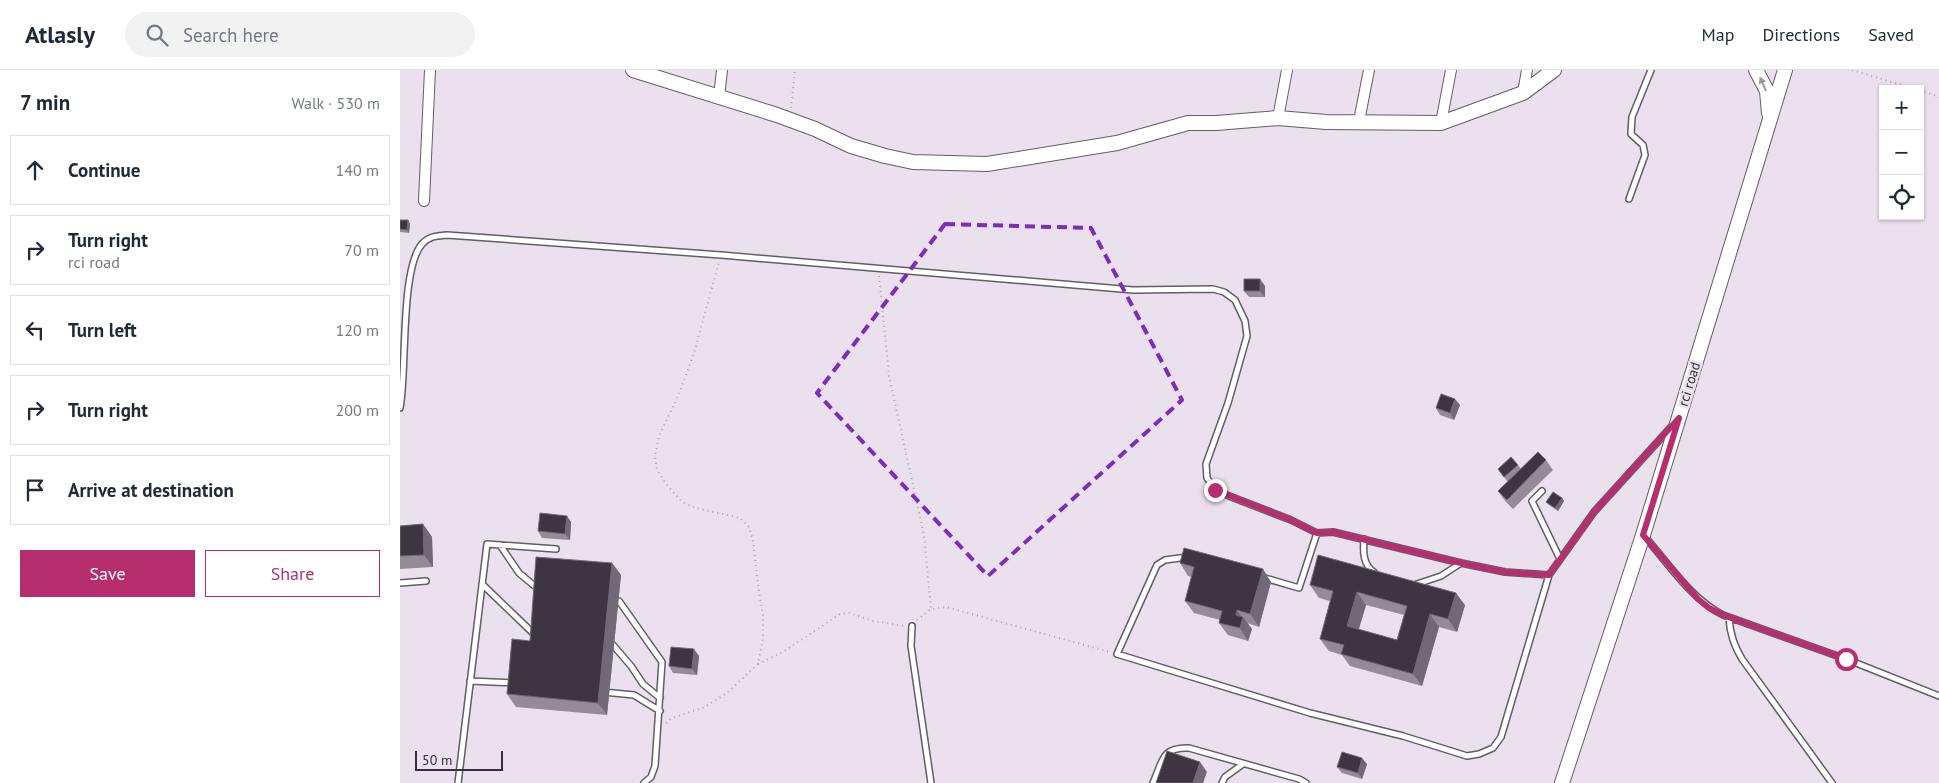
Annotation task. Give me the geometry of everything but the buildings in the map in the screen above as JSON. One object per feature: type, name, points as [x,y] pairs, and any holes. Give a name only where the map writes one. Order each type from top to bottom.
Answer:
[{"type":"main road","points":[[633,70],[650,73],[719,98],[790,120],[852,146],[885,156],[913,162],[987,164],[1117,143],[1188,123],[1278,118],[1326,122],[1441,123],[1523,93],[1554,70]]},
{"type":"main road","points":[[1756,70],[1767,91],[1769,112],[1766,134]]},
{"type":"main road","name":"rci road","points":[[1562,783],[1643,535],[1785,70]]},
{"type":"street","points":[[424,201],[430,70]]},
{"type":"street","points":[[719,98],[722,70]]},
{"type":"street","points":[[1278,118],[1287,70]]},
{"type":"street","points":[[1359,122],[1369,70]]},
{"type":"street","points":[[1441,123],[1451,70]]},
{"type":"street","points":[[1523,93],[1527,70]]},
{"type":"lane","points":[[1628,199],[1645,155],[1643,145],[1631,134],[1631,122],[1651,70]]},
{"type":"lane","points":[[400,408],[409,285],[416,253],[423,243],[433,236],[457,236],[721,255],[1133,290],[1214,289],[1224,292],[1235,300],[1245,321],[1247,336],[1228,403],[1206,464],[1207,478],[1215,490],[1291,520],[1317,533],[1333,532],[1505,572],[1549,575]]},
{"type":"lane","points":[[1198,560],[1188,557],[1177,557],[1165,560],[1157,565],[1117,654],[1310,713],[1403,736],[1467,756],[1479,754],[1493,748],[1501,737],[1549,575],[1594,512],[1679,418]]},
{"type":"lane","points":[[1542,491],[1532,501],[1560,559]]},
{"type":"lane","points":[[1262,577],[1299,588],[1317,533]]},
{"type":"lane","points":[[1643,535],[1698,599],[1709,608],[1729,618],[1846,659],[1939,696]]},
{"type":"lane","points":[[1364,539],[1363,554],[1368,568],[1381,577]]},
{"type":"lane","points":[[458,783],[487,544],[556,549]]},
{"type":"lane","points":[[500,546],[519,573],[543,593]]},
{"type":"lane","points":[[1407,587],[1441,576],[1461,563]]},
{"type":"lane","points":[[400,583],[426,581]]},
{"type":"lane","points":[[482,584],[500,599],[532,633],[537,637],[547,638]]},
{"type":"lane","points":[[610,600],[619,602],[662,662],[655,766],[651,777],[644,783]]},
{"type":"lane","points":[[1729,618],[1730,634],[1742,659],[1832,783]]},
{"type":"lane","points":[[912,626],[911,646],[931,783]]},
{"type":"lane","points":[[603,644],[613,645],[631,666],[642,684],[660,698]]},
{"type":"lane","points":[[470,681],[518,683]]},
{"type":"lane","points":[[601,691],[634,695],[660,711]]},
{"type":"lane","points":[[1153,783],[1166,752],[1172,749],[1189,748],[1299,778],[1306,783]]},
{"type":"lane","points":[[1222,783],[1225,777],[1243,764]]},
{"type":"path","points":[[790,120],[795,70]]},
{"type":"path","points":[[1852,70],[1902,85]]},
{"type":"path","points":[[1924,91],[1939,97]]},
{"type":"path","points":[[721,255],[694,353],[659,436],[655,456],[657,470],[682,502],[696,508],[740,518],[749,527],[753,540],[763,616],[763,640],[758,664]]},
{"type":"path","points":[[879,269],[889,376],[924,535],[930,609]]},
{"type":"path","points":[[658,728],[672,718],[704,707],[727,694],[758,664],[783,652],[840,614],[849,613],[873,620],[912,626],[930,609],[946,608],[1117,654]]},
{"type":"highlighted area","points":[[945,224],[1091,228],[1182,400],[988,576],[817,393]]},
{"type":"route","points":[[1215,490],[1291,520],[1317,533],[1333,532],[1505,572],[1549,575],[1594,512],[1679,418],[1643,535],[1698,599],[1709,608],[1729,618],[1846,659]]}]
